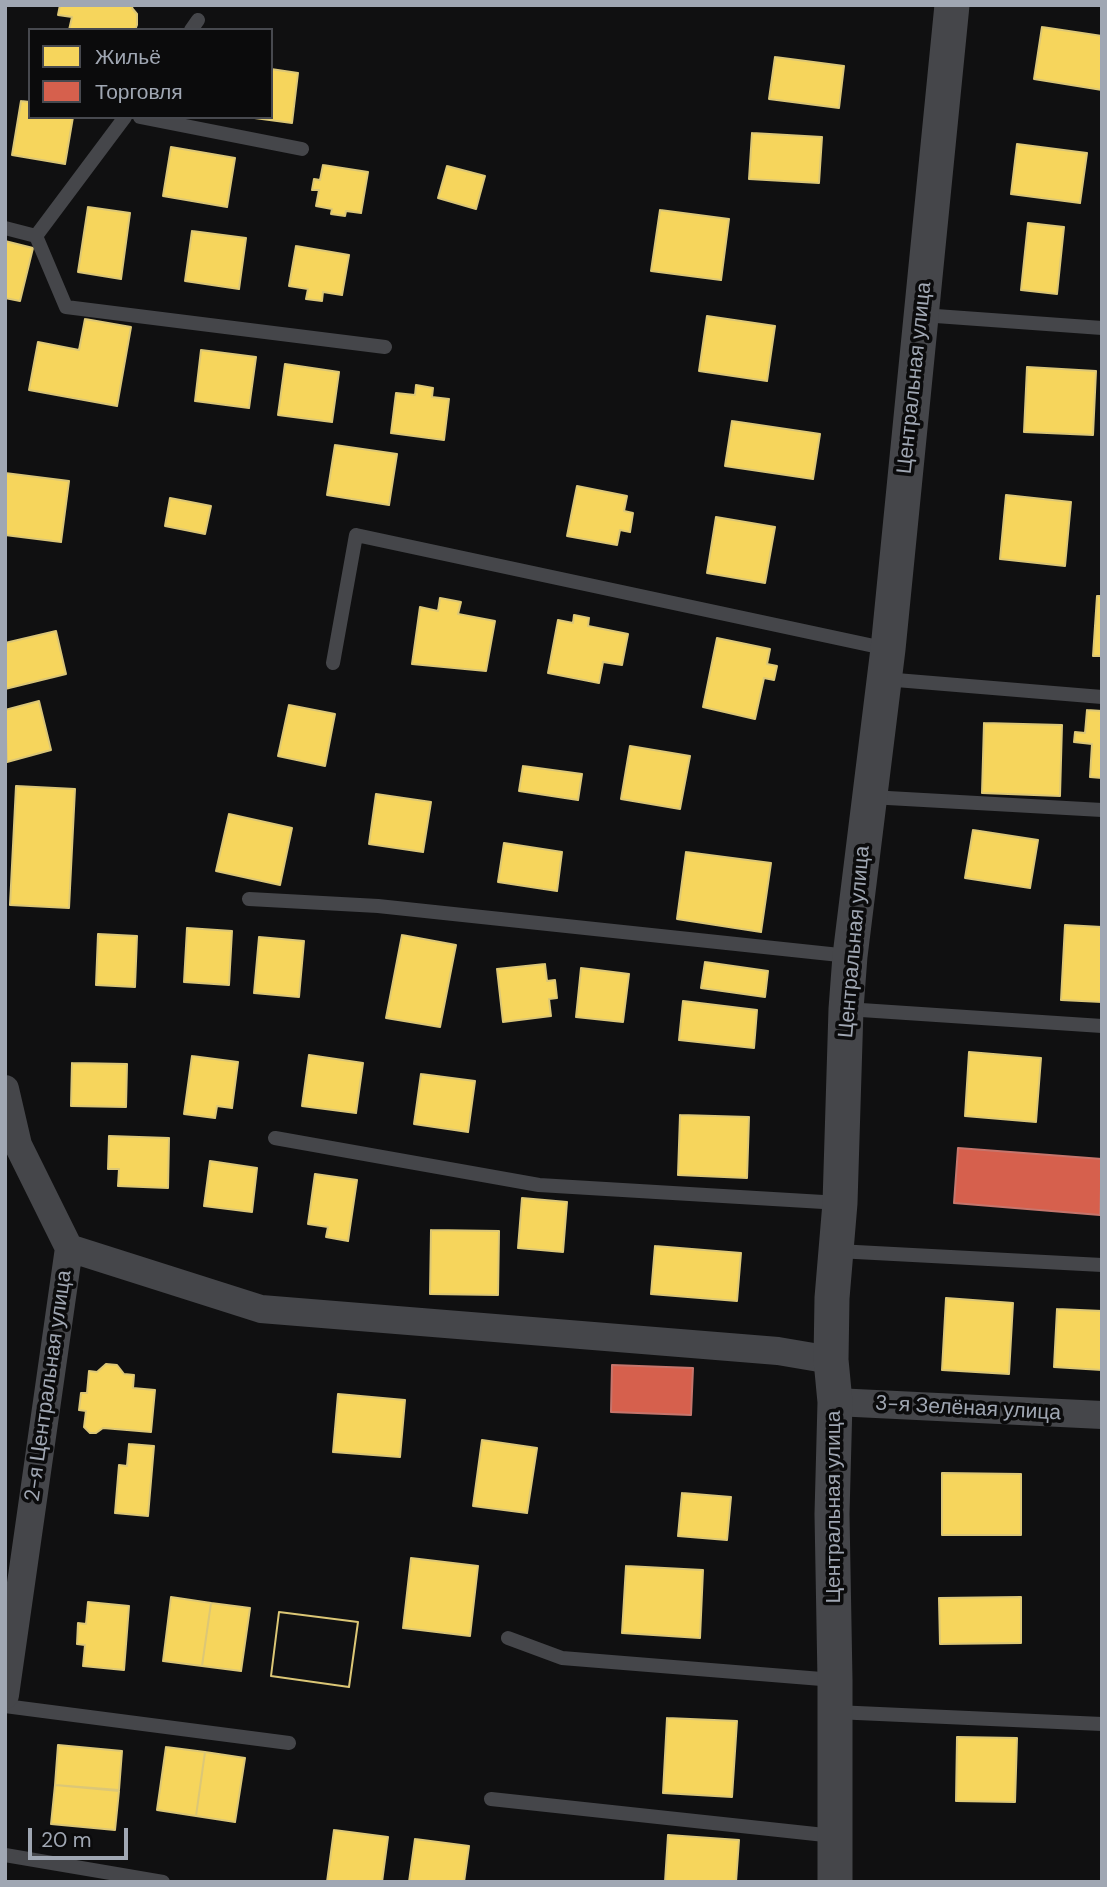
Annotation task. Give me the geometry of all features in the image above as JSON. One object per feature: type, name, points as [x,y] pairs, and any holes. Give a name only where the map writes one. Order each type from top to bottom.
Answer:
[{"type":"street","name":"Центральная улица","points":[[835,1882],[832,1514],[835,1402],[831,1360],[832,1298],[840,1203],[846,1009],[886,664],[952,5]]},
{"type":"street","name":"2-я Центральная улица","points":[[5,1089],[18,1145],[69,1248],[5,1695]]},
{"type":"street","points":[[69,1248],[261,1309],[778,1351],[831,1360]]},
{"type":"street","name":"3-я Зелёная улица","points":[[835,1402],[1102,1415]]},
{"type":"lane","points":[[36,236],[124,119]]},
{"type":"lane","points":[[150,119],[302,149]]},
{"type":"lane","points":[[5,228],[36,236]]},
{"type":"lane","points":[[36,236],[66,307],[385,347]]},
{"type":"lane","points":[[921,314],[1102,328]]},
{"type":"lane","points":[[333,663],[356,535],[886,664],[1102,697]]},
{"type":"lane","points":[[870,797],[1102,810]]},
{"type":"lane","points":[[249,899],[378,906],[850,957]]},
{"type":"lane","points":[[846,1009],[1102,1026]]},
{"type":"lane","points":[[275,1138],[539,1185],[840,1203]]},
{"type":"lane","points":[[836,1251],[1102,1265]]},
{"type":"lane","points":[[508,1638],[562,1658],[835,1696],[1102,1724]]},
{"type":"lane","points":[[5,1706],[289,1743]]},
{"type":"lane","points":[[491,1799],[835,1836]]},
{"type":"lane","points":[[5,1855],[163,1882]]},
{"type":"building: Жильё","points":[[60,5],[133,5],[132,8],[137,14],[137,25],[136,28],[69,28],[72,17],[58,15]]},
{"type":"building: Жильё","points":[[1042,27],[1102,36],[1102,90],[1034,79]]},
{"type":"building: Жильё","points":[[775,57],[844,66],[839,108],[769,99]]},
{"type":"building: Жильё","points":[[273,69],[298,73],[292,123],[262,119],[273,119]]},
{"type":"building: Жильё","points":[[21,101],[28,102],[28,119],[73,119],[65,164],[12,155]]},
{"type":"building: Жильё","points":[[752,133],[822,137],[819,183],[749,179]]},
{"type":"building: Жильё","points":[[1017,144],[1087,153],[1080,203],[1011,194]]},
{"type":"building: Жильё","points":[[171,147],[235,158],[227,207],[163,196]]},
{"type":"building: Жильё","points":[[323,165],[368,172],[361,213],[346,211],[345,216],[331,214],[332,209],[316,206],[319,190],[312,190],[314,179],[320,180]]},
{"type":"building: Жильё","points":[[447,166],[485,176],[476,209],[438,198]]},
{"type":"building: Жильё","points":[[88,207],[130,213],[121,279],[78,272]]},
{"type":"building: Жильё","points":[[660,210],[729,219],[721,280],[651,271]]},
{"type":"building: Жильё","points":[[1028,223],[1064,227],[1057,294],[1021,290]]},
{"type":"building: Жильё","points":[[192,231],[246,238],[239,289],[185,281]]},
{"type":"building: Жильё","points":[[5,241],[33,248],[20,301],[5,298]]},
{"type":"building: Жильё","points":[[296,246],[349,255],[342,295],[323,292],[322,301],[306,299],[308,289],[289,286]]},
{"type":"building: Жильё","points":[[707,316],[775,326],[767,381],[699,371]]},
{"type":"building: Жильё","points":[[85,319],[131,327],[117,406],[29,390],[38,342],[79,350]]},
{"type":"building: Жильё","points":[[201,350],[256,357],[249,408],[195,401]]},
{"type":"building: Жильё","points":[[285,364],[339,372],[332,422],[278,415]]},
{"type":"building: Жильё","points":[[1027,367],[1096,371],[1093,435],[1024,432]]},
{"type":"building: Жильё","points":[[416,385],[433,388],[432,397],[449,399],[444,440],[391,433],[396,393],[415,395]]},
{"type":"building: Жильё","points":[[732,421],[820,434],[813,479],[725,466]]},
{"type":"building: Жильё","points":[[335,445],[397,454],[389,505],[327,495]]},
{"type":"building: Жильё","points":[[5,473],[69,481],[61,542],[5,535]]},
{"type":"building: Жильё","points":[[577,486],[627,496],[624,511],[633,513],[630,532],[620,530],[617,545],[567,536]]},
{"type":"building: Жильё","points":[[1006,495],[1071,502],[1065,566],[1000,559]]},
{"type":"building: Жильё","points":[[170,498],[211,506],[205,534],[165,526]]},
{"type":"building: Жильё","points":[[716,517],[775,527],[765,583],[707,573]]},
{"type":"building: Жильё","points":[[1097,596],[1102,596],[1102,656],[1093,656]]},
{"type":"building: Жильё","points":[[440,598],[461,602],[458,614],[495,621],[486,671],[412,664],[420,607],[438,611]]},
{"type":"building: Жильё","points":[[574,615],[589,618],[588,626],[628,634],[622,665],[603,662],[599,683],[548,673],[558,620],[573,623]]},
{"type":"building: Жильё","points":[[56,631],[66,674],[5,689],[5,643]]},
{"type":"building: Жильё","points":[[717,638],[770,649],[767,664],[777,666],[774,680],[764,678],[755,719],[703,707]]},
{"type":"building: Жильё","points":[[39,701],[51,750],[7,762],[5,710]]},
{"type":"building: Жильё","points":[[289,705],[335,714],[325,766],[278,756]]},
{"type":"building: Жильё","points":[[1087,710],[1102,711],[1102,778],[1090,777],[1092,744],[1074,742],[1075,732],[1085,733]]},
{"type":"building: Жильё","points":[[984,723],[1062,725],[1060,796],[982,793]]},
{"type":"building: Жильё","points":[[630,746],[690,756],[680,809],[621,799]]},
{"type":"building: Жильё","points":[[523,766],[582,774],[578,800],[519,791]]},
{"type":"building: Жильё","points":[[16,786],[75,789],[69,908],[10,905]]},
{"type":"building: Жильё","points":[[376,794],[431,802],[423,852],[369,844]]},
{"type":"building: Жильё","points":[[229,814],[292,828],[280,885],[216,871]]},
{"type":"building: Жильё","points":[[973,830],[1038,840],[1030,888],[965,878]]},
{"type":"building: Жильё","points":[[504,843],[562,852],[557,891],[498,882]]},
{"type":"building: Жильё","points":[[686,852],[771,863],[761,932],[677,919]]},
{"type":"building: Жильё","points":[[1065,925],[1102,927],[1102,1002],[1061,1000]]},
{"type":"building: Жильё","points":[[187,928],[232,931],[229,985],[184,982]]},
{"type":"building: Жильё","points":[[98,934],[137,936],[135,987],[96,985]]},
{"type":"building: Жильё","points":[[402,935],[456,945],[440,1027],[386,1018]]},
{"type":"building: Жильё","points":[[259,937],[304,941],[299,997],[254,993]]},
{"type":"building: Жильё","points":[[705,962],[768,971],[765,997],[701,988]]},
{"type":"building: Жильё","points":[[545,964],[547,981],[555,980],[557,998],[549,999],[551,1016],[503,1022],[497,969]]},
{"type":"building: Жильё","points":[[581,968],[629,974],[623,1022],[576,1017]]},
{"type":"building: Жильё","points":[[683,1001],[757,1010],[754,1048],[679,1040]]},
{"type":"building: Жильё","points":[[969,1052],[1041,1058],[1036,1122],[965,1116]]},
{"type":"building: Жильё","points":[[309,1055],[363,1063],[356,1113],[302,1106]]},
{"type":"building: Жильё","points":[[192,1056],[238,1062],[232,1108],[217,1106],[215,1118],[184,1114]]},
{"type":"building: Жильё","points":[[72,1063],[127,1064],[126,1107],[71,1106]]},
{"type":"building: Жильё","points":[[421,1074],[475,1081],[468,1132],[414,1124]]},
{"type":"building: Жильё","points":[[680,1115],[749,1117],[747,1178],[678,1175]]},
{"type":"building: Жильё","points":[[109,1136],[169,1138],[168,1188],[118,1186],[119,1169],[108,1169]]},
{"type":"building: Жильё","points":[[210,1161],[257,1168],[252,1212],[204,1206]]},
{"type":"building: Жильё","points":[[315,1174],[357,1180],[348,1241],[326,1237],[328,1227],[308,1224]]},
{"type":"building: Жильё","points":[[522,1198],[567,1202],[563,1252],[518,1248]]},
{"type":"building: Жильё","points":[[431,1230],[499,1231],[498,1295],[430,1294]]},
{"type":"building: Жильё","points":[[655,1246],[741,1253],[737,1301],[651,1294]]},
{"type":"building: Жильё","points":[[946,1298],[1013,1303],[1009,1374],[942,1370]]},
{"type":"building: Жильё","points":[[1057,1309],[1102,1311],[1102,1370],[1054,1367]]},
{"type":"building: Жильё","points":[[106,1364],[117,1365],[124,1374],[134,1375],[133,1388],[155,1390],[151,1432],[103,1428],[96,1433],[90,1433],[84,1427],[86,1411],[79,1410],[81,1393],[87,1393],[89,1371],[97,1372]]},
{"type":"building: Жильё","points":[[338,1394],[405,1400],[400,1457],[333,1452]]},
{"type":"building: Жильё","points":[[482,1440],[537,1448],[527,1513],[473,1506]]},
{"type":"building: Жильё","points":[[129,1444],[154,1446],[148,1516],[115,1513],[119,1465],[127,1466]]},
{"type":"building: Жильё","points":[[942,1473],[1021,1474],[1021,1535],[942,1535]]},
{"type":"building: Жильё","points":[[682,1493],[731,1497],[727,1540],[678,1536]]},
{"type":"building: Жильё","points":[[411,1558],[478,1566],[470,1636],[403,1628]]},
{"type":"building: Жильё","points":[[626,1566],[703,1570],[700,1638],[622,1633]]},
{"type":"building: Жильё","points":[[171,1597],[211,1603],[202,1666],[163,1661]]},
{"type":"building: Жильё","points":[[1021,1597],[1021,1643],[940,1644],[939,1598]]},
{"type":"building: Жильё","points":[[88,1602],[129,1606],[124,1670],[83,1666],[85,1645],[77,1644],[78,1623],[86,1624]]},
{"type":"building: Жильё","points":[[211,1603],[250,1608],[241,1671],[202,1666]]},
{"type":"building: Жильё","points":[[279,1612],[358,1622],[349,1687],[271,1676]]},
{"type":"building: Жильё","points":[[279,1612],[358,1622],[349,1687],[271,1676]]},
{"type":"building: Жильё","points":[[667,1718],[737,1721],[732,1797],[663,1793]]},
{"type":"building: Жильё","points":[[957,1737],[1017,1738],[1015,1802],[956,1801]]},
{"type":"building: Жильё","points":[[58,1745],[122,1751],[119,1790],[55,1785]]},
{"type":"building: Жильё","points":[[166,1747],[205,1752],[196,1816],[157,1810]]},
{"type":"building: Жильё","points":[[205,1752],[245,1758],[235,1822],[196,1816]]},
{"type":"building: Жильё","points":[[55,1785],[119,1791],[115,1830],[51,1824]]},
{"type":"building: Жильё","points":[[334,1830],[388,1837],[382,1882],[327,1882]]},
{"type":"building: Жильё","points":[[668,1835],[739,1840],[736,1882],[665,1882]]},
{"type":"building: Жильё","points":[[415,1839],[469,1846],[464,1882],[409,1882]]},
{"type":"building: Торговля","points":[[958,1148],[1102,1159],[1100,1215],[954,1203]]},
{"type":"building: Торговля","points":[[612,1365],[693,1368],[691,1415],[611,1412]]}]
